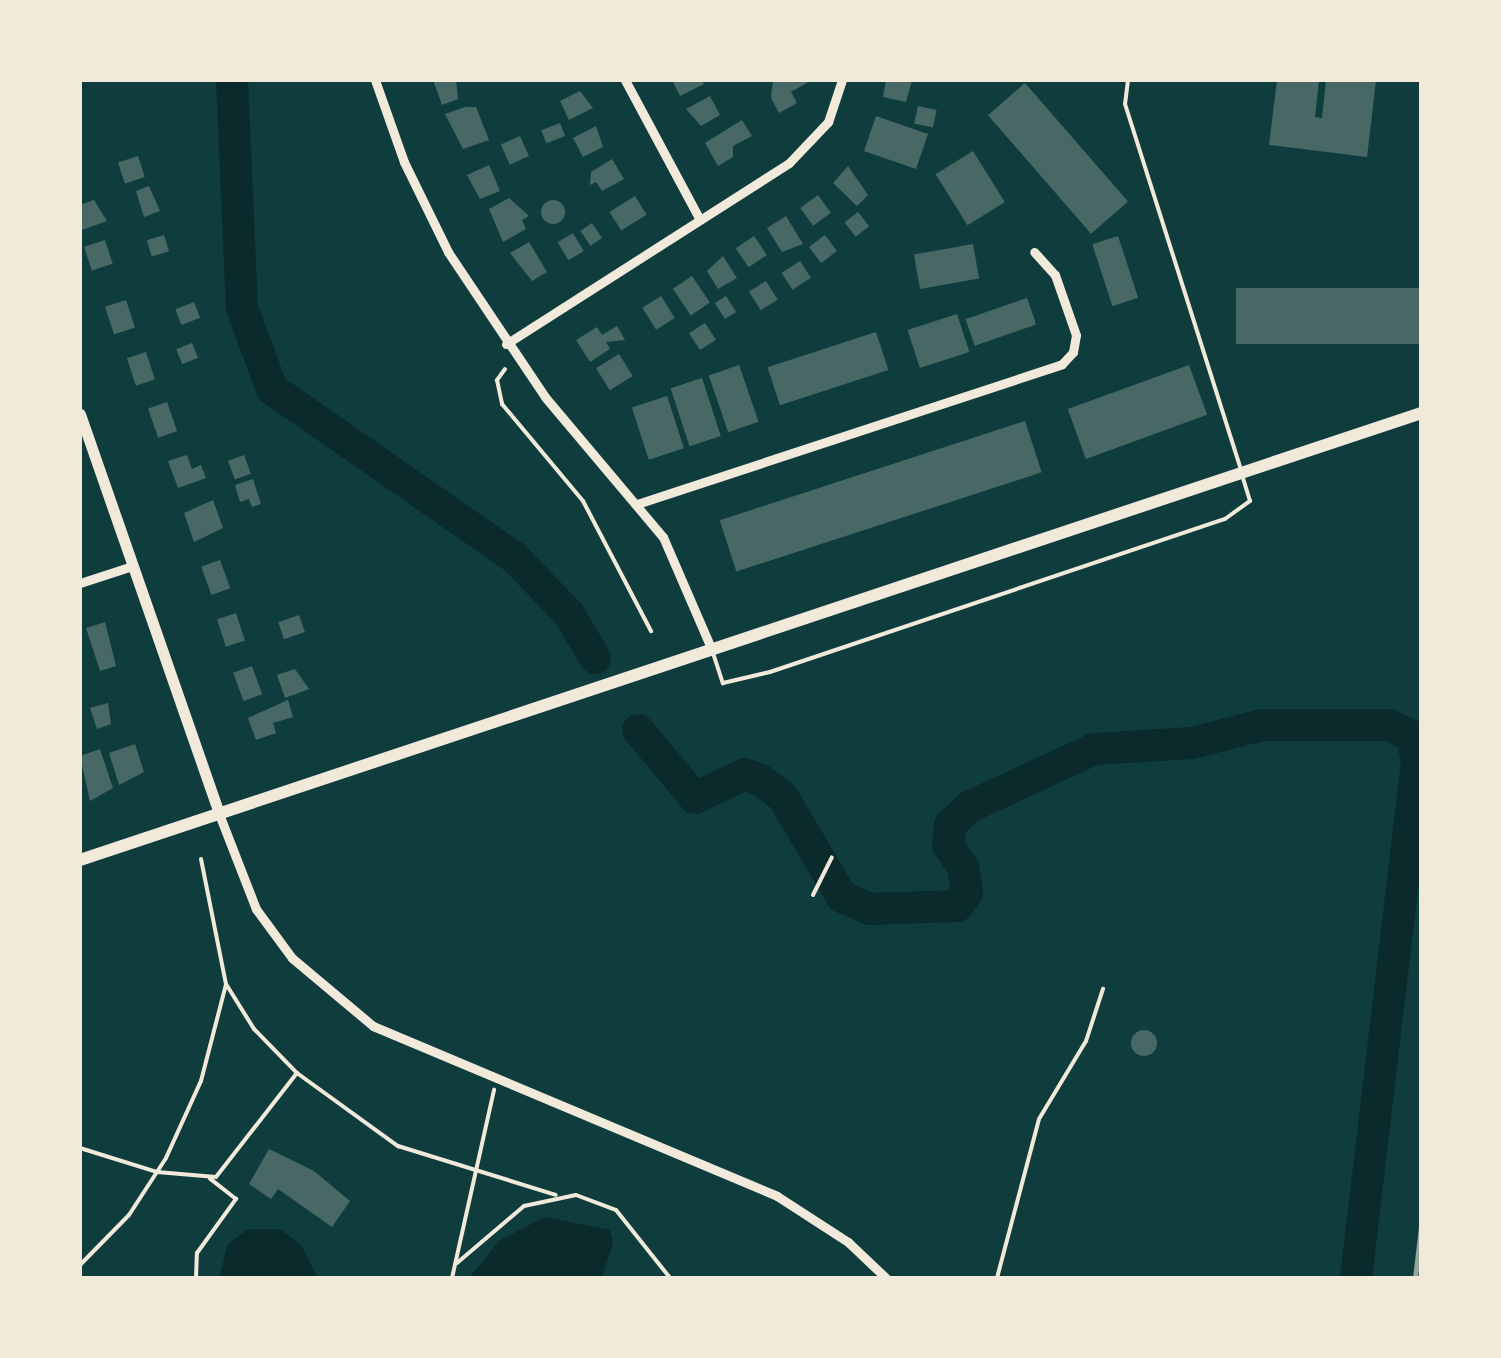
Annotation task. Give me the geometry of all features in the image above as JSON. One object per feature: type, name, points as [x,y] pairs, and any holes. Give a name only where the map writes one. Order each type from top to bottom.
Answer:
[{"type":"main road","points":[[80,860],[1421,413]]},
{"type":"street","points":[[375,80],[404,162],[448,252],[506,344],[637,504],[675,557],[711,648]]},
{"type":"street","points":[[625,80],[698,218]]},
{"type":"street","points":[[506,344],[789,163],[828,122],[842,80]]},
{"type":"street","points":[[637,504],[1062,364],[1076,335],[1055,275],[1034,252]]},
{"type":"street","points":[[80,414],[84,437],[219,814],[256,908],[292,958],[373,1026],[777,1196],[848,1242],[886,1278]]},
{"type":"street","points":[[80,583],[132,566]]},
{"type":"lane","points":[[711,648],[723,683],[770,672],[1224,518],[1250,501],[1125,104],[1128,80]]},
{"type":"path","points":[[504,369],[497,380],[502,404],[583,501],[651,631]]},
{"type":"path","points":[[813,895],[832,857]]},
{"type":"path","points":[[201,859],[226,984],[254,1029],[296,1073],[370,1132],[556,1194],[598,1199],[616,1210],[670,1278]]},
{"type":"path","points":[[80,1265],[128,1215],[157,1172],[201,1081],[226,984]]},
{"type":"path","points":[[997,1278],[1039,1119],[1086,1041],[1103,989]]},
{"type":"path","points":[[80,1148],[157,1172],[216,1177],[296,1073]]},
{"type":"path","points":[[452,1278],[496,1081]]},
{"type":"path","points":[[196,1278],[197,1253],[236,1199],[208,1178]]},
{"type":"path","points":[[458,1262],[506,1216],[556,1194]]},
{"type":"water","points":[[545,1217],[610,1230],[613,1243],[602,1278],[469,1278],[500,1240]]},
{"type":"water","points":[[248,1229],[280,1229],[301,1245],[318,1278],[219,1278],[228,1244]]},
{"type":"building","points":[[433,80],[456,80],[458,99],[442,105]]},
{"type":"building","points":[[672,80],[702,80],[704,84],[680,96]]},
{"type":"building","points":[[773,80],[812,80],[791,92],[797,103],[779,113],[771,98]]},
{"type":"building","points":[[886,80],[912,80],[906,102],[883,97]]},
{"type":"building","points":[[1277,80],[1319,80],[1315,117],[1322,118],[1326,80],[1376,80],[1367,157],[1269,145]]},
{"type":"building","points":[[1025,83],[1128,201],[1091,234],[988,115]]},
{"type":"building","points":[[580,91],[593,108],[569,120],[560,101]]},
{"type":"building","points":[[710,96],[720,115],[701,126],[686,109]]},
{"type":"building","points":[[918,106],[937,110],[933,128],[914,124]]},
{"type":"building","points":[[476,107],[489,140],[463,149],[445,114]]},
{"type":"building","points":[[876,116],[928,134],[916,169],[864,151]]},
{"type":"building","points":[[742,120],[752,136],[733,146],[733,157],[718,166],[705,143]]},
{"type":"building","points":[[560,123],[565,136],[546,143],[541,130]]},
{"type":"building","points":[[596,126],[603,147],[583,157],[573,138]]},
{"type":"building","points":[[520,136],[529,156],[510,165],[501,145]]},
{"type":"building","points":[[973,151],[1005,202],[967,225],[936,174]]},
{"type":"building","points":[[138,156],[145,177],[125,183],[118,162]]},
{"type":"building","points":[[612,159],[624,179],[602,191],[596,182],[590,185],[591,172]]},
{"type":"building","points":[[489,165],[500,191],[480,199],[467,175]]},
{"type":"building","points":[[848,166],[868,195],[857,206],[833,183]]},
{"type":"building","points":[[149,186],[160,211],[144,217],[136,191]]},
{"type":"building","points":[[818,195],[831,213],[813,226],[800,208]]},
{"type":"building","points":[[635,196],[647,215],[621,231],[610,212]]},
{"type":"building","points":[[509,198],[529,216],[522,220],[526,229],[503,242],[489,209]]},
{"type":"building","points":[[94,200],[107,221],[82,230],[80,205]]},
{"type":"building","points":[[553,200],[565,212],[553,224],[541,212]]},
{"type":"building","points":[[858,212],[869,226],[856,237],[845,222]]},
{"type":"building","points":[[786,216],[803,244],[782,252],[767,228]]},
{"type":"building","points":[[592,223],[602,238],[590,246],[580,231]]},
{"type":"building","points":[[573,233],[584,251],[568,260],[558,242]]},
{"type":"building","points":[[164,235],[169,251],[152,257],[147,240]]},
{"type":"building","points":[[825,235],[837,251],[821,263],[809,247]]},
{"type":"building","points":[[754,236],[767,255],[749,267],[736,248]]},
{"type":"building","points":[[1118,236],[1138,298],[1112,306],[1092,244]]},
{"type":"building","points":[[105,240],[113,264],[92,271],[84,247]]},
{"type":"building","points":[[529,242],[547,272],[532,281],[510,253]]},
{"type":"building","points":[[973,244],[979,278],[920,289],[914,254]]},
{"type":"building","points":[[723,256],[737,278],[718,289],[707,271]]},
{"type":"building","points":[[800,261],[811,278],[792,290],[782,273]]},
{"type":"building","points":[[692,276],[710,303],[691,315],[673,289]]},
{"type":"building","points":[[766,281],[778,300],[761,310],[749,292]]},
{"type":"building","points":[[1236,288],[1421,288],[1421,344],[1236,344]]},
{"type":"building","points":[[661,296],[675,318],[656,330],[642,308]]},
{"type":"building","points":[[726,296],[736,312],[725,319],[715,303]]},
{"type":"building","points":[[1027,298],[1036,324],[975,346],[966,319]]},
{"type":"building","points":[[126,300],[135,328],[114,334],[105,307]]},
{"type":"building","points":[[194,302],[200,318],[181,325],[175,309]]},
{"type":"building","points":[[957,314],[969,352],[920,368],[908,330]]},
{"type":"building","points":[[705,323],[716,340],[700,350],[689,333]]},
{"type":"building","points":[[617,326],[625,340],[606,342],[610,349],[590,362],[576,340],[597,327],[602,335]]},
{"type":"building","points":[[876,332],[888,370],[780,405],[768,367]]},
{"type":"building","points":[[192,343],[198,358],[182,364],[176,349]]},
{"type":"building","points":[[146,352],[155,380],[136,386],[127,358]]},
{"type":"building","points":[[619,354],[633,376],[610,390],[596,368]]},
{"type":"building","points":[[739,365],[759,422],[728,432],[709,375]]},
{"type":"building","points":[[1189,365],[1207,415],[1086,459],[1068,409]]},
{"type":"building","points":[[702,378],[721,436],[689,446],[671,388]]},
{"type":"building","points":[[667,396],[684,448],[649,460],[632,407]]},
{"type":"building","points":[[167,402],[177,431],[158,438],[148,409]]},
{"type":"building","points":[[1025,421],[1042,472],[736,572],[720,520]]},
{"type":"building","points":[[187,455],[192,469],[201,465],[206,478],[178,488],[168,461]]},
{"type":"building","points":[[244,455],[251,474],[235,480],[228,461]]},
{"type":"building","points":[[253,479],[261,504],[252,507],[249,499],[240,502],[235,485]]},
{"type":"building","points":[[213,500],[223,528],[194,542],[184,513]]},
{"type":"building","points":[[220,560],[230,588],[211,595],[201,567]]},
{"type":"building","points":[[236,613],[245,641],[226,647],[217,619]]},
{"type":"building","points":[[299,615],[305,632],[284,639],[278,622]]},
{"type":"building","points":[[105,622],[116,666],[100,671],[86,628]]},
{"type":"building","points":[[252,666],[262,694],[243,701],[233,673]]},
{"type":"building","points":[[295,669],[309,689],[285,698],[277,675]]},
{"type":"building","points":[[288,700],[293,717],[273,723],[276,733],[256,740],[248,718]]},
{"type":"building","points":[[108,703],[111,724],[97,729],[90,708]]},
{"type":"building","points":[[135,744],[144,772],[119,785],[109,753]]},
{"type":"building","points":[[100,749],[113,788],[90,801],[80,756]]},
{"type":"building","points":[[1144,1030],[1153,1034],[1157,1043],[1153,1052],[1144,1056],[1135,1052],[1131,1043],[1135,1034]]},
{"type":"building","points":[[269,1149],[314,1171],[350,1201],[332,1227],[278,1189],[271,1199],[249,1184]]},
{"type":"waterway","points":[[232,80],[242,308],[272,389],[514,557],[569,614],[595,658]]},
{"type":"waterway","points":[[638,730],[695,798],[745,774],[783,797],[842,897],[870,909],[957,906],[967,892],[963,867],[948,845],[950,825],[969,807],[1094,749],[1192,743],[1262,725],[1389,725],[1412,736],[1417,762],[1356,1278]]},
{"type":"waterway","points":[[1411,803],[1421,803]]},
{"type":"railway","points":[[1415,1278],[1421,1227]]}]
